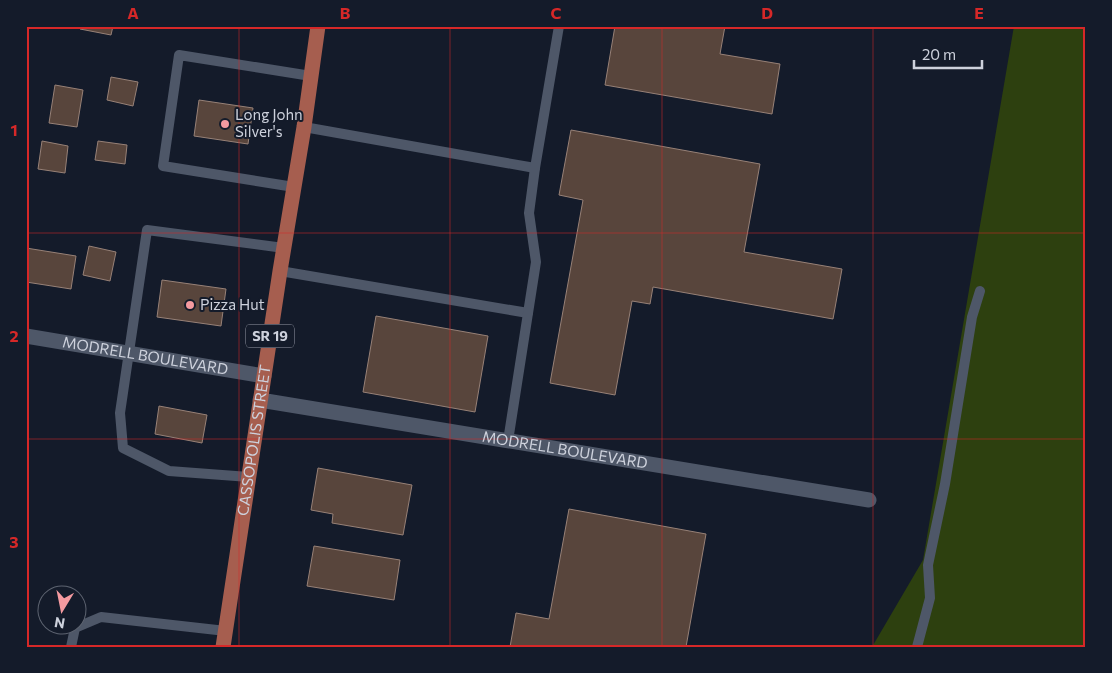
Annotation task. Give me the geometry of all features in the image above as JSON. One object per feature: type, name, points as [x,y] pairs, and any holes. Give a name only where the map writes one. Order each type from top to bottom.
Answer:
[{"type":"main road","name":"CASSOPOLIS STREET","points":[[223,647],[318,26]]},
{"type":"street","name":"MODRELL BOULEVARD","points":[[26,336],[264,376]]},
{"type":"street","name":"MODRELL BOULEVARD","points":[[260,400],[869,500]]},
{"type":"lane","points":[[508,441],[536,262],[529,213],[559,26]]},
{"type":"lane","points":[[294,187],[164,166],[179,55],[311,76]]},
{"type":"lane","points":[[304,127],[535,168]]},
{"type":"lane","points":[[249,477],[169,471],[123,448],[120,413],[147,230],[284,248]]},
{"type":"lane","points":[[280,271],[528,313]]},
{"type":"lane","points":[[917,647],[930,598],[928,565],[945,484],[972,317],[980,291]]},
{"type":"lane","points":[[71,647],[75,628],[101,618],[226,632]]},
{"type":"green space","points":[[1014,26],[1086,26],[1086,647],[872,647],[923,560]]},
{"type":"building","points":[[81,26],[113,26],[111,35],[80,29]]},
{"type":"building","points":[[615,26],[725,26],[720,54],[780,64],[772,114],[605,85]]},
{"type":"building","points":[[111,77],[138,82],[133,106],[107,100]]},
{"type":"building","points":[[55,85],[83,90],[77,127],[49,123]]},
{"type":"building","points":[[199,100],[253,108],[248,144],[194,136]]},
{"type":"building","points":[[571,130],[760,164],[744,252],[842,269],[833,319],[653,287],[650,304],[632,301],[615,395],[550,383],[583,200],[559,195]]},
{"type":"building","points":[[42,141],[68,146],[65,173],[38,169]]},
{"type":"building","points":[[98,141],[127,145],[125,164],[95,160]]},
{"type":"building","points":[[89,246],[116,252],[110,281],[83,275]]},
{"type":"building","points":[[26,248],[76,256],[71,289],[26,282]]},
{"type":"building","points":[[162,280],[226,289],[221,326],[157,317]]},
{"type":"building","points":[[376,316],[488,336],[475,412],[363,392]]},
{"type":"building","points":[[159,406],[207,415],[202,443],[155,434]]},
{"type":"building","points":[[318,468],[412,485],[403,535],[332,523],[333,514],[311,510]]},
{"type":"building","points":[[569,509],[706,534],[686,647],[510,647],[516,613],[549,619]]},
{"type":"building","points":[[314,546],[400,560],[394,600],[307,586]]},
{"type":"place","name":"Long John Silver's","points":[[225,124]]},
{"type":"place","name":"Pizza Hut","points":[[190,305]]}]
